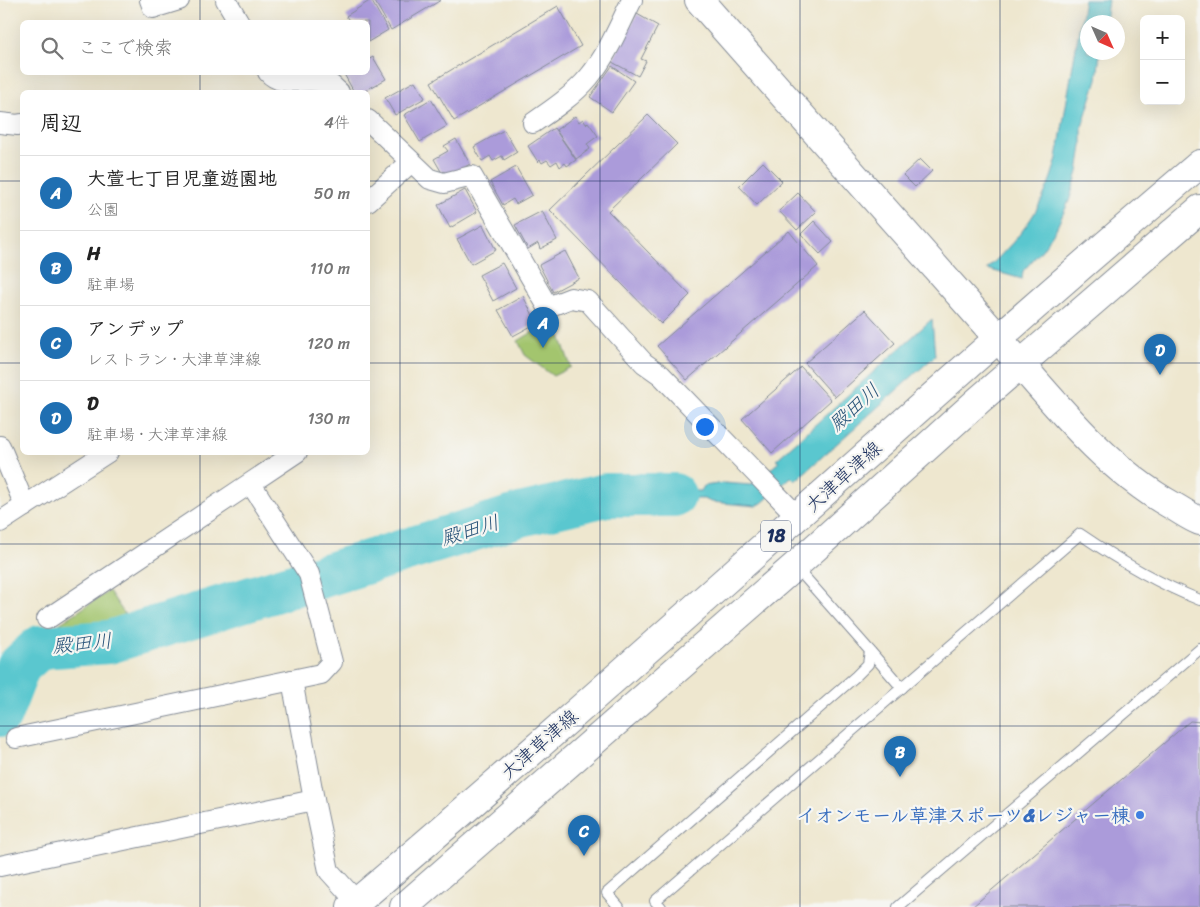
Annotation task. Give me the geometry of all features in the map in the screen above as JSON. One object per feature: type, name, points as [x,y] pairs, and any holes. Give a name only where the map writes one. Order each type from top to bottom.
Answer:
[{"type":"main road","points":[[699,0],[1048,396],[1113,464],[1158,498],[1200,521]]},
{"type":"main road","name":"大津草津線","points":[[354,905],[789,507],[956,374],[1200,164]]},
{"type":"main road","name":"大津草津線","points":[[404,907],[1200,209]]},
{"type":"street","points":[[153,10],[179,0]]},
{"type":"street","points":[[226,0],[238,20]]},
{"type":"street","points":[[533,123],[556,107],[588,78],[603,56],[632,0]]},
{"type":"street","points":[[270,75],[280,80],[316,80],[330,84],[337,90]]},
{"type":"street","points":[[370,122],[430,179],[444,183],[472,176],[548,307],[571,298],[588,301],[644,363],[661,375],[789,507]]},
{"type":"street","points":[[0,123],[20,125]]},
{"type":"street","points":[[370,199],[411,162]]},
{"type":"street","points":[[0,446],[25,506]]},
{"type":"street","points":[[0,522],[103,455]]},
{"type":"street","points":[[46,619],[293,455]]},
{"type":"street","points":[[16,738],[321,674],[332,662],[309,574],[251,484]]},
{"type":"street","points":[[292,680],[329,871],[354,905]]},
{"type":"street","points":[[0,866],[314,800]]},
{"type":"lane","points":[[660,907],[655,901],[1080,534],[1121,562],[1172,589],[1200,600]]},
{"type":"lane","points":[[795,566],[902,688]]},
{"type":"lane","points":[[898,907],[1200,649]]},
{"type":"lane","points":[[619,907],[607,893],[856,676],[868,664],[870,651]]},
{"type":"green space","points":[[554,319],[571,367],[553,376],[525,355],[518,341]]},
{"type":"green space","points":[[109,591],[130,622],[89,634],[54,635],[50,630]]},
{"type":"water","points":[[1084,0],[1108,0],[1106,15],[1081,15]]},
{"type":"water","points":[[1080,23],[1080,60],[1099,60],[1097,79],[1082,127],[1082,146],[1078,172],[1069,201],[1056,229],[1042,250],[1023,271],[1022,279],[987,269],[1012,244],[1031,219],[1045,192],[1057,158]]},
{"type":"water","points":[[932,319],[935,356],[795,481],[791,477],[762,503],[756,506],[711,502],[704,499],[615,498],[615,491],[701,491],[704,486],[724,483],[751,485],[779,462],[776,460]]},
{"type":"building","points":[[371,0],[388,30],[370,41],[370,20],[349,20],[346,16]]},
{"type":"building","points":[[374,0],[441,0],[391,30]]},
{"type":"building","points":[[558,6],[581,46],[454,121],[431,82]]},
{"type":"building","points":[[637,14],[658,26],[641,59],[646,61],[638,76],[612,62]]},
{"type":"building","points":[[373,57],[386,79],[367,90],[353,90],[345,75],[370,75],[370,59]]},
{"type":"building","points":[[612,66],[634,81],[612,112],[590,97]]},
{"type":"building","points":[[415,81],[425,98],[395,115],[385,98]]},
{"type":"building","points":[[431,99],[447,126],[420,142],[404,115]]},
{"type":"building","points":[[648,115],[677,144],[608,211],[690,295],[661,324],[550,210]]},
{"type":"building","points":[[575,116],[579,122],[583,119],[586,124],[588,122],[598,136],[587,144],[590,149],[576,159],[556,130]]},
{"type":"building","points":[[554,128],[576,160],[567,166],[565,163],[560,167],[557,161],[551,165],[547,160],[542,163],[540,160],[538,162],[528,146]]},
{"type":"building","points":[[504,130],[517,152],[504,160],[502,156],[493,161],[490,156],[482,161],[474,147]]},
{"type":"building","points":[[456,139],[470,164],[447,177],[444,171],[442,173],[434,159],[448,151],[444,146]]},
{"type":"building","points":[[920,159],[932,171],[915,187],[903,175]]},
{"type":"building","points":[[763,162],[782,181],[757,205],[739,186]]},
{"type":"building","points":[[516,167],[532,195],[516,204],[513,199],[503,205],[490,182]]},
{"type":"building","points":[[465,190],[477,212],[450,228],[438,205]]},
{"type":"building","points":[[798,193],[816,212],[797,230],[779,211]]},
{"type":"building","points":[[542,211],[557,240],[540,249],[538,243],[528,249],[515,225]]},
{"type":"building","points":[[814,221],[833,242],[820,254],[801,234]]},
{"type":"building","points":[[483,225],[496,250],[471,264],[457,239]]},
{"type":"building","points":[[789,231],[818,266],[687,380],[657,346]]},
{"type":"building","points":[[565,251],[579,278],[553,292],[539,265]]},
{"type":"building","points":[[502,263],[516,288],[493,301],[479,275]]},
{"type":"building","points":[[523,296],[537,323],[513,336],[498,310]]},
{"type":"building","points":[[865,310],[895,343],[835,397],[805,363]]},
{"type":"building","points":[[801,367],[831,400],[772,453],[742,419]]},
{"type":"building","name":"イオンモール草津スポーツ&レジャー棟","points":[[1190,721],[1200,722],[1200,907],[972,907]]},
{"type":"waterway","name":"殿田川","points":[[0,715],[19,666],[40,647],[109,642],[520,515],[606,495],[674,495]]},
{"type":"place","name":"大萱七丁目児童遊園地","points":[[543,348]]},
{"type":"place","name":"D","points":[[1160,375]]},
{"type":"place","name":"H","points":[[900,777]]},
{"type":"place","name":"イオンモール草津スポーツ&レジャー棟","points":[[1140,815]]},
{"type":"place","name":"アンデップ","points":[[584,856]]}]
